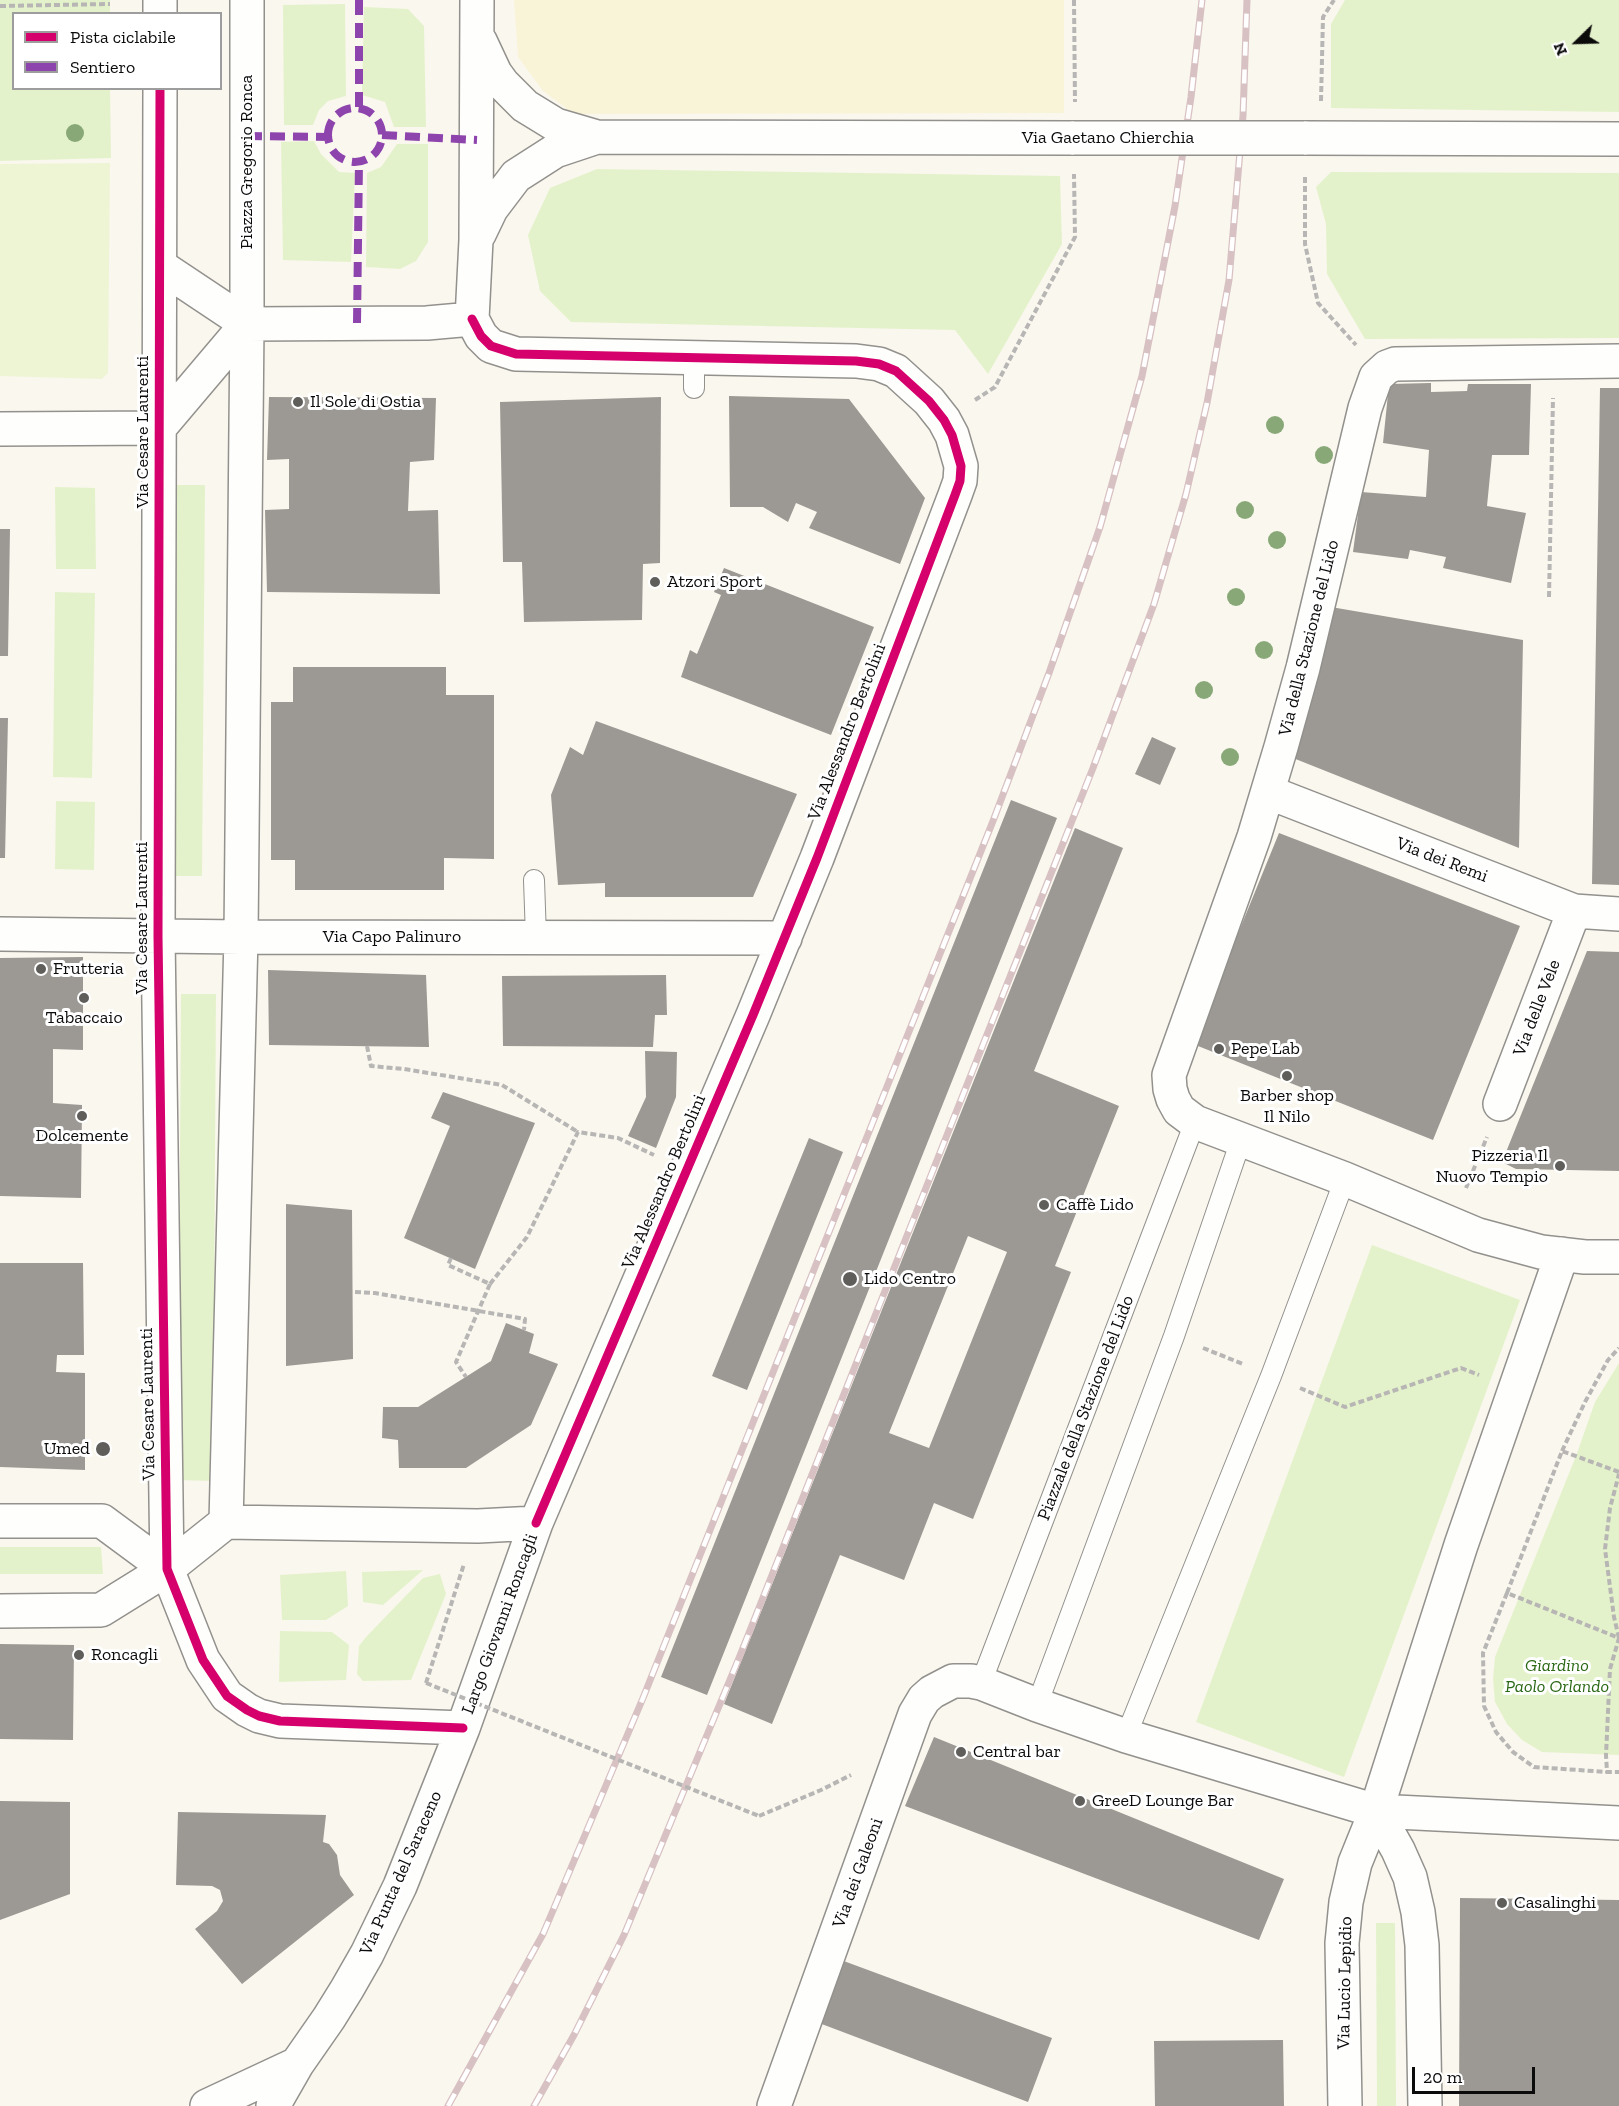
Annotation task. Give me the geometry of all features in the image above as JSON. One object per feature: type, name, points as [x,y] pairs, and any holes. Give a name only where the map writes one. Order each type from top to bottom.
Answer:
[{"type":"street","name":"Piazza Gregorio Ronca","points":[[247,0],[247,324]]},
{"type":"street","points":[[160,90],[160,266],[247,324],[427,323],[472,319],[476,240],[477,0]]},
{"type":"street","points":[[477,33],[495,73],[525,106],[556,125],[597,137]]},
{"type":"street","points":[[476,240],[491,208],[516,176],[555,151],[597,137]]},
{"type":"street","name":"Via Gaetano Chierchia","points":[[597,137],[1619,139]]},
{"type":"street","name":"Via Cesare Laurenti","points":[[160,266],[158,936],[167,1569]]},
{"type":"street","name":"Via Alessandro Bertolini","points":[[472,319],[481,336],[491,346],[516,354],[694,373],[856,360],[879,364],[896,371],[929,400],[952,435],[961,466],[956,495],[785,938],[536,1523]]},
{"type":"street","points":[[0,429],[159,428],[247,324]]},
{"type":"street","points":[[0,1611],[101,1610],[167,1569],[226,1522],[241,938],[247,324]]},
{"type":"street","points":[[1381,372],[1395,364],[1407,363],[1619,361]]},
{"type":"street","name":"Via della Stazione del Lido","points":[[1195,1122],[1179,1110],[1170,1089],[1169,1075],[1227,915],[1268,792],[1303,668],[1365,408],[1376,377],[1381,372]]},
{"type":"street","name":"Via dei Remi","points":[[1268,792],[1575,911],[1619,914]]},
{"type":"street","name":"Via delle Vele","points":[[1500,1104],[1575,911]]},
{"type":"street","name":"Via Capo Palinuro","points":[[0,934],[241,938],[785,938]]},
{"type":"street","points":[[1195,1122],[1345,1179],[1478,1235],[1562,1254],[1619,1257]]},
{"type":"street","points":[[1425,2106],[1422,1945],[1418,1912],[1410,1877],[1376,1811],[1461,1545],[1562,1254]]},
{"type":"street","points":[[0,1521],[102,1521],[167,1569]]},
{"type":"street","name":"Largo Giovanni Roncagli","points":[[167,1569],[202,1660],[227,1696],[247,1710],[259,1716],[280,1721],[463,1728],[536,1523],[467,1526],[226,1522]]},
{"type":"street","name":"Via dei Galeoni","points":[[774,2106],[919,1707],[932,1692],[941,1686],[962,1680],[981,1683]]},
{"type":"street","points":[[981,1683],[1126,1736],[1376,1811],[1619,1823]]},
{"type":"street","name":"Via Punta del Saraceno","points":[[273,2106],[297,2064],[329,2018],[379,1930],[415,1851],[463,1728]]},
{"type":"street","name":"Via Lucio Lepidio","points":[[1345,2106],[1343,1922],[1355,1863],[1376,1811]]},
{"type":"street","points":[[207,2106],[297,2064]]},
{"type":"lane","points":[[534,880],[536,938]]},
{"type":"lane","name":"Piazzale della Stazione del Lido","points":[[981,1683],[1195,1122]]},
{"type":"lane","points":[[1037,1705],[1174,1336],[1241,1140]]},
{"type":"lane","points":[[1126,1736],[1271,1376],[1345,1179]]},
{"type":"path","points":[[1074,0],[1076,103]]},
{"type":"path","points":[[1321,104],[1323,17],[1334,0]]},
{"type":"path","points":[[0,6],[110,4]]},
{"type":"path","points":[[944,420],[995,387],[1075,237],[1074,172]]},
{"type":"path","points":[[1305,173],[1305,244],[1318,303],[1381,372]]},
{"type":"path","points":[[1549,597],[1553,362]]},
{"type":"path","points":[[367,1046],[371,1066],[502,1085],[579,1132],[618,1138],[687,1171]]},
{"type":"path","points":[[1451,1225],[1500,1104]]},
{"type":"path","points":[[466,1377],[456,1362],[490,1284],[527,1237],[579,1132]]},
{"type":"path","points":[[451,1258],[448,1265],[490,1284]]},
{"type":"path","points":[[355,1292],[375,1293],[525,1319],[524,1330]]},
{"type":"path","points":[[1174,1336],[1345,1407],[1461,1368],[1481,1375],[1478,1385]]},
{"type":"path","points":[[1619,1348],[1608,1360],[1562,1451],[1483,1653],[1484,1706],[1496,1732],[1513,1752],[1534,1767],[1619,1772]]},
{"type":"path","points":[[1562,1451],[1619,1473],[1610,1508],[1605,1549],[1611,1599],[1619,1638],[1610,1669],[1607,1772]]},
{"type":"path","points":[[1507,1593],[1619,1638]]},
{"type":"path","points":[[452,1599],[426,1683],[759,1816],[821,1790]]},
{"type":"shaded area","points":[[514,0],[1064,0],[1064,113],[574,114],[543,91],[518,57]]},
{"type":"green space","points":[[0,0],[110,0],[110,12],[12,12],[12,90],[110,90],[111,158],[0,161]]},
{"type":"green space","points":[[1345,0],[1619,0],[1619,112],[1331,108],[1331,24]]},
{"type":"green space","points":[[345,4],[346,96],[328,101],[319,110],[313,125],[284,125],[283,5]]},
{"type":"green space","points":[[364,7],[408,9],[424,26],[426,127],[394,127],[385,102],[362,95]]},
{"type":"green space","points":[[314,141],[321,154],[339,172],[355,173],[351,262],[283,260],[281,142]]},
{"type":"green space","points":[[397,144],[428,144],[428,242],[416,261],[400,269],[366,267],[367,173],[381,167]]},
{"type":"green space","points":[[110,163],[108,373],[102,379],[0,376],[0,164]]},
{"type":"green space","points":[[597,169],[1060,176],[1062,244],[988,374],[955,330],[571,322],[540,291],[528,235],[550,188]]},
{"type":"green space","points":[[1331,172],[1619,173],[1619,338],[1365,339],[1327,274],[1326,224],[1316,187]]},
{"type":"green space","points":[[177,485],[205,485],[202,876],[175,876]]},
{"type":"green space","points":[[55,487],[95,488],[96,569],[56,569]]},
{"type":"green space","points":[[55,592],[95,593],[92,778],[53,777]]},
{"type":"green space","points":[[56,801],[95,802],[94,870],[55,869]]},
{"type":"green space","points":[[181,994],[216,994],[213,1481],[178,1480]]},
{"type":"green space","points":[[1372,1245],[1520,1300],[1344,1777],[1196,1722]]},
{"type":"green space","name":"Giardino Paolo Orlando","points":[[1619,1363],[1619,1755],[1542,1752],[1522,1740],[1507,1724],[1495,1702],[1493,1679],[1495,1657],[1576,1456],[1595,1402]]},
{"type":"green space","points":[[0,1547],[101,1547],[103,1574],[0,1574]]},
{"type":"green space","points":[[423,1570],[383,1605],[363,1602],[362,1572]]},
{"type":"green space","points":[[346,1571],[348,1606],[326,1620],[282,1620],[280,1575]]},
{"type":"green space","points":[[440,1574],[446,1594],[411,1680],[363,1681],[357,1674],[359,1646],[423,1578]]},
{"type":"green space","points":[[280,1631],[332,1632],[349,1645],[346,1680],[279,1682]]},
{"type":"green space","points":[[1376,1923],[1395,1923],[1396,2106],[1377,2106]]},
{"type":"building","points":[[1431,383],[1431,392],[1467,391],[1468,384],[1531,384],[1529,455],[1492,455],[1487,506],[1526,513],[1511,583],[1443,568],[1446,557],[1410,550],[1408,559],[1353,552],[1361,492],[1426,497],[1429,450],[1383,443],[1389,384]]},
{"type":"building","points":[[1600,388],[1619,388],[1619,885],[1592,884]]},
{"type":"building","points":[[729,396],[849,399],[925,498],[900,564],[809,528],[817,512],[796,503],[788,522],[763,507],[730,507]]},
{"type":"building","points":[[269,397],[436,398],[434,460],[410,462],[408,511],[438,510],[440,594],[267,592],[265,510],[289,509],[289,459],[267,460]]},
{"type":"building","points":[[661,397],[660,563],[643,564],[642,620],[524,622],[522,562],[503,562],[500,402]]},
{"type":"building","points":[[0,529],[10,529],[8,656],[0,656]]},
{"type":"building","points":[[724,568],[874,627],[831,735],[681,677],[690,650],[697,654],[721,595],[714,592]]},
{"type":"building","points":[[1331,607],[1523,640],[1519,848],[1293,758]]},
{"type":"building","points":[[293,667],[446,667],[446,695],[494,695],[494,859],[444,858],[444,890],[295,890],[295,860],[271,860],[271,702],[293,702]]},
{"type":"building","points":[[0,718],[8,718],[5,858],[0,858]]},
{"type":"building","points":[[596,721],[797,794],[753,897],[605,897],[605,883],[558,885],[551,795],[570,747],[583,755]]},
{"type":"building","points":[[1152,737],[1176,748],[1160,785],[1135,774]]},
{"type":"building","points":[[1011,800],[1057,818],[707,1695],[661,1677]]},
{"type":"building","points":[[1075,828],[1123,848],[1034,1071],[1119,1106],[1055,1266],[1071,1272],[973,1519],[934,1503],[904,1580],[840,1555],[772,1724],[724,1704]],"holes":[[[968,1236],[1007,1252],[929,1448],[889,1433]]]},
{"type":"building","points":[[1279,833],[1520,926],[1433,1140],[1193,1044]]},
{"type":"building","points":[[1587,951],[1619,952],[1619,1171],[1516,1169],[1502,1162]]},
{"type":"building","points":[[83,957],[83,1050],[53,1049],[53,1103],[82,1105],[81,1198],[0,1196],[0,958]]},
{"type":"building","points":[[268,970],[426,975],[429,1047],[269,1045]]},
{"type":"building","points":[[666,975],[667,1015],[655,1015],[653,1047],[503,1046],[502,976]]},
{"type":"building","points":[[645,1051],[677,1052],[676,1097],[656,1148],[628,1136],[646,1097]]},
{"type":"building","points":[[443,1092],[535,1123],[475,1269],[404,1238],[450,1126],[431,1118]]},
{"type":"building","points":[[809,1138],[843,1152],[747,1390],[712,1376]]},
{"type":"building","points":[[286,1204],[352,1210],[353,1359],[286,1366]]},
{"type":"building","points":[[0,1263],[83,1263],[84,1355],[57,1355],[56,1372],[85,1373],[85,1470],[0,1467]]},
{"type":"building","points":[[506,1323],[534,1334],[529,1353],[558,1364],[531,1425],[466,1468],[399,1468],[398,1440],[382,1438],[383,1407],[418,1407],[491,1361]]},
{"type":"building","points":[[0,1644],[74,1645],[73,1740],[0,1739]]},
{"type":"building","points":[[934,1737],[1284,1879],[1259,1940],[905,1806]]},
{"type":"building","points":[[0,1801],[70,1802],[70,1894],[0,1920]]},
{"type":"building","points":[[178,1812],[326,1815],[323,1842],[329,1844],[337,1855],[340,1875],[354,1895],[242,1984],[195,1929],[217,1911],[223,1901],[220,1890],[212,1886],[176,1885]]},
{"type":"building","points":[[1460,1898],[1619,1900],[1619,2106],[1459,2106]]},
{"type":"building","points":[[841,1960],[1052,2038],[1028,2102],[819,2023]]},
{"type":"building","points":[[1283,2040],[1284,2106],[1155,2106],[1154,2041]]},
{"type":"railway","points":[[448,2106],[543,1934],[643,1698],[993,821],[1049,673],[1100,527],[1142,376],[1175,206],[1202,0]]},
{"type":"railway","points":[[534,2106],[574,2035],[624,1935],[739,1658],[1093,768],[1154,604],[1186,494],[1207,403],[1229,280],[1243,116],[1247,0]]},
{"type":"marked path","points":[[359,0],[359,109]]},
{"type":"marked path","points":[[355,108],[365,110],[374,116],[380,125],[382,135],[380,145],[374,154],[365,160],[355,162],[345,160],[336,154],[330,145],[328,135],[330,125],[336,116],[345,110],[355,108]]},
{"type":"marked path","points":[[382,135],[477,140]]},
{"type":"marked path","points":[[247,136],[329,137]]},
{"type":"marked path","points":[[357,323],[359,161]]},
{"type":"cycle path","points":[[160,90],[158,936],[167,1569],[203,1660],[227,1696],[247,1710],[259,1716],[280,1721],[463,1728]]},
{"type":"cycle path","points":[[472,319],[481,336],[491,346],[516,354],[856,361],[879,364],[896,371],[929,401],[952,435],[961,466],[960,481],[955,495],[817,858],[753,1015],[536,1523]]},
{"type":"place","name":"Il Sole di Ostia","points":[[298,402]]},
{"type":"place","name":"Atzori Sport","points":[[655,582]]},
{"type":"place","name":"Frutteria","points":[[41,969]]},
{"type":"place","name":"Tabaccaio","points":[[84,998]]},
{"type":"place","name":"Pepe Lab","points":[[1219,1049]]},
{"type":"place","name":"Barber shop Il Nilo","points":[[1287,1076]]},
{"type":"place","name":"Dolcemente","points":[[82,1116]]},
{"type":"place","name":"Pizzeria Il Nuovo Tempio","points":[[1560,1166]]},
{"type":"place","name":"Caffè Lido","points":[[1044,1205]]},
{"type":"place","name":"Lido Centro","points":[[850,1279]]},
{"type":"place","name":"Umed","points":[[103,1449]]},
{"type":"place","name":"Roncagli","points":[[79,1655]]},
{"type":"place","name":"Central bar","points":[[961,1752]]},
{"type":"place","name":"GreeD Lounge Bar","points":[[1080,1801]]},
{"type":"place","name":"Casalinghi","points":[[1502,1903]]}]
